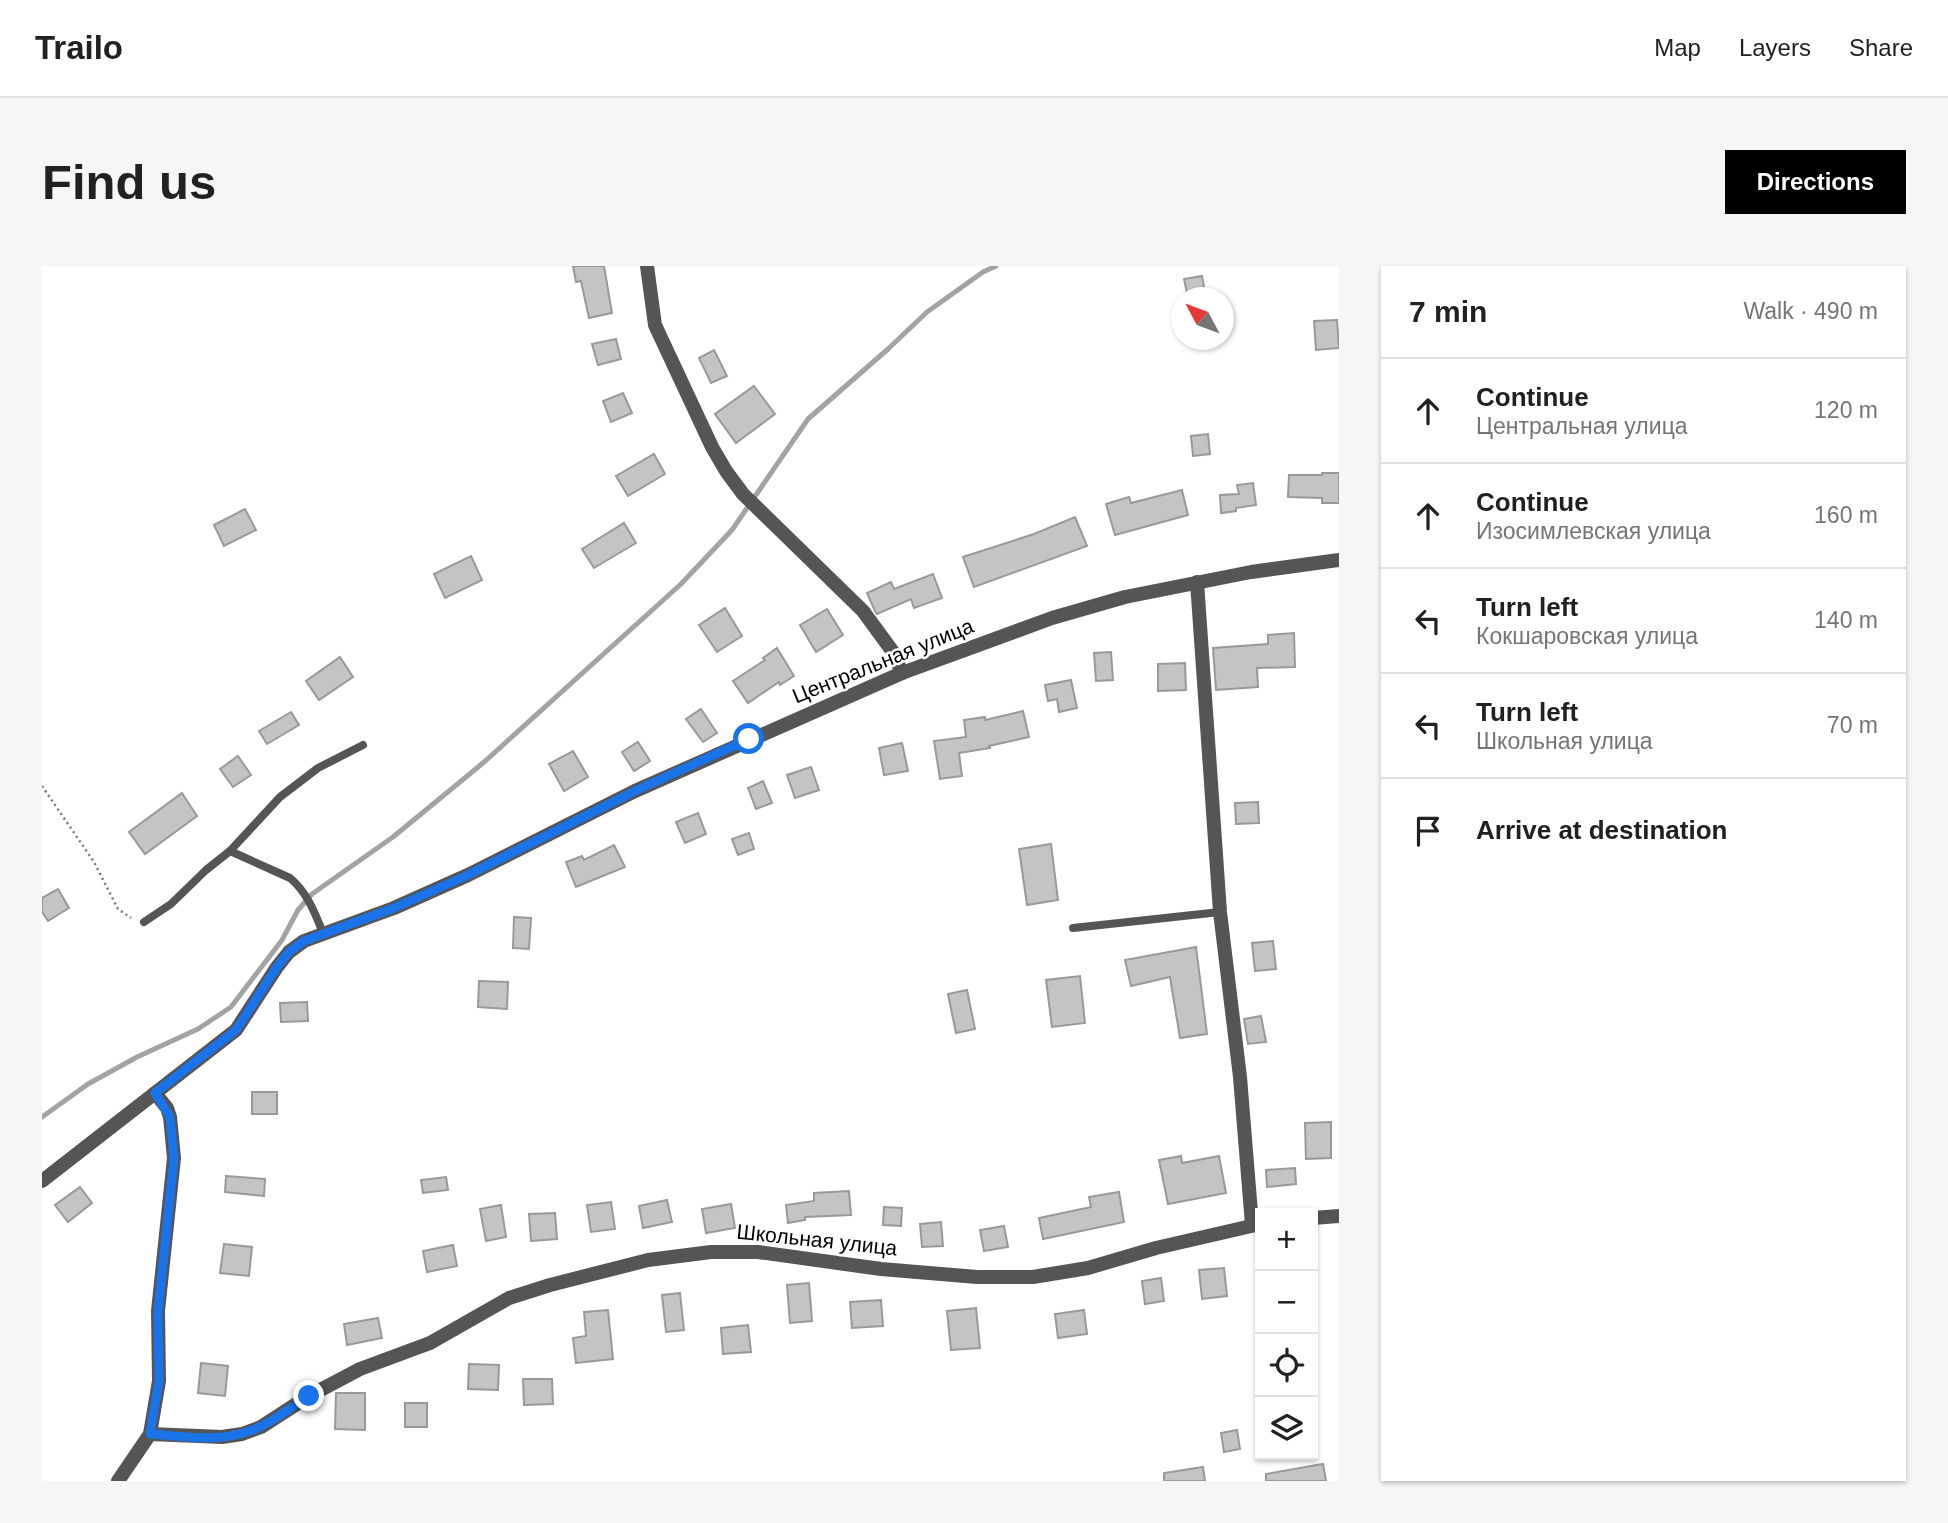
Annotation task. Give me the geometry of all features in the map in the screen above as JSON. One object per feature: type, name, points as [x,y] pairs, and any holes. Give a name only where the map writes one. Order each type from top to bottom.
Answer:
[{"type":"street","points":[[647,266],[654,325],[726,471],[743,494],[863,611],[893,652],[902,673]]},
{"type":"street","name":"Центральная улица","points":[[42,1181],[236,1030],[289,952],[304,941],[394,908],[468,875],[635,791],[902,673],[1052,618],[1125,597],[1197,582],[1339,560]]},
{"type":"street","points":[[1197,582],[1220,912],[1255,1215]]},
{"type":"street","points":[[118,1481],[150,1434],[159,1381],[158,1311],[174,1158],[170,1117],[155,1093]]},
{"type":"street","points":[[1318,1218],[1339,1216]]},
{"type":"street","name":"Школьная улица","points":[[150,1434],[222,1437],[242,1434],[261,1427],[309,1396],[360,1369],[430,1343],[509,1298],[550,1284],[648,1260],[711,1252],[758,1252],[881,1269],[977,1277],[1033,1277],[1088,1268],[1156,1248],[1255,1224]]},
{"type":"lane","points":[[144,922],[171,904],[230,851],[280,797],[318,768],[363,745]]},
{"type":"lane","points":[[230,851],[296,883],[311,905],[323,933]]},
{"type":"lane","points":[[1073,928],[1220,912]]},
{"type":"path","points":[[42,786],[94,862],[118,909],[131,918],[144,922]]},
{"type":"building","points":[[573,266],[604,266],[612,313],[589,318],[581,281],[576,282]]},
{"type":"building","points":[[1202,276],[1204,287],[1186,287],[1184,279]]},
{"type":"building","points":[[1337,320],[1339,348],[1316,350],[1314,321]]},
{"type":"building","points":[[616,339],[621,359],[598,365],[592,344]]},
{"type":"building","points":[[714,350],[727,376],[711,383],[699,358]]},
{"type":"building","points":[[754,386],[775,414],[736,443],[715,414]]},
{"type":"building","points":[[623,393],[632,413],[611,422],[603,401]]},
{"type":"building","points":[[1208,434],[1210,454],[1193,456],[1191,436]]},
{"type":"building","points":[[654,454],[665,474],[628,496],[616,476]]},
{"type":"building","points":[[1339,473],[1339,503],[1322,503],[1322,498],[1288,497],[1289,475]]},
{"type":"building","points":[[1253,483],[1256,505],[1221,513],[1220,495],[1239,494],[1237,485]]},
{"type":"building","points":[[1182,490],[1188,515],[1115,535],[1106,504],[1129,497],[1131,503]]},
{"type":"building","points":[[245,509],[256,530],[224,546],[214,525]]},
{"type":"building","points":[[1075,517],[1087,546],[974,587],[963,557],[1034,534]]},
{"type":"building","points":[[624,523],[636,543],[594,568],[582,549]]},
{"type":"building","points":[[471,556],[482,580],[445,598],[434,574]]},
{"type":"building","points":[[933,574],[942,598],[914,608],[911,599],[877,614],[867,593],[891,582],[894,589]]},
{"type":"building","points":[[725,608],[742,636],[717,652],[699,625]]},
{"type":"building","points":[[827,609],[843,635],[816,652],[800,625]]},
{"type":"building","points":[[1294,633],[1295,667],[1257,668],[1258,687],[1216,690],[1213,648],[1268,644],[1268,635]]},
{"type":"building","points":[[777,648],[794,676],[780,685],[779,682],[748,703],[733,681],[765,660],[763,658]]},
{"type":"building","points":[[1111,652],[1113,680],[1096,681],[1094,653]]},
{"type":"building","points":[[340,657],[353,677],[319,700],[306,681]]},
{"type":"building","points":[[1185,663],[1186,690],[1158,691],[1158,664]]},
{"type":"building","points":[[1071,680],[1077,708],[1059,712],[1057,699],[1048,701],[1045,685]]},
{"type":"building","points":[[701,709],[717,733],[703,742],[686,719]]},
{"type":"building","points":[[1023,711],[1029,737],[959,753],[962,776],[940,779],[934,741],[966,737],[964,720],[985,717],[985,720]]},
{"type":"building","points":[[291,712],[299,725],[267,744],[259,731]]},
{"type":"building","points":[[638,742],[650,761],[634,771],[622,752]]},
{"type":"building","points":[[902,743],[908,771],[884,775],[879,748]]},
{"type":"building","points":[[573,751],[588,777],[564,791],[549,764]]},
{"type":"building","points":[[238,756],[251,775],[233,787],[220,769]]},
{"type":"building","points":[[811,767],[819,790],[795,798],[787,775]]},
{"type":"building","points":[[763,781],[772,803],[756,809],[748,788]]},
{"type":"building","points":[[182,793],[197,816],[145,854],[129,832]]},
{"type":"building","points":[[1258,802],[1259,823],[1236,824],[1235,803]]},
{"type":"building","points":[[698,813],[706,834],[685,843],[676,822]]},
{"type":"building","points":[[749,833],[754,849],[738,855],[732,839]]},
{"type":"building","points":[[1051,844],[1058,900],[1027,905],[1019,849]]},
{"type":"building","points":[[614,845],[625,867],[576,887],[566,862],[582,856],[584,860]]},
{"type":"building","points":[[58,889],[69,908],[48,921],[42,912],[42,898]]},
{"type":"building","points":[[514,917],[531,918],[529,949],[513,948]]},
{"type":"building","points":[[1273,941],[1276,969],[1255,971],[1252,943]]},
{"type":"building","points":[[1196,947],[1207,1034],[1180,1038],[1170,977],[1131,986],[1125,960]]},
{"type":"building","points":[[1080,976],[1085,1023],[1052,1027],[1046,980]]},
{"type":"building","points":[[479,981],[508,982],[507,1009],[478,1007]]},
{"type":"building","points":[[967,990],[975,1029],[956,1033],[948,994]]},
{"type":"building","points":[[307,1002],[308,1021],[281,1022],[280,1003]]},
{"type":"building","points":[[1261,1016],[1266,1042],[1248,1044],[1244,1019]]},
{"type":"building","points":[[252,1092],[277,1092],[277,1114],[252,1114]]},
{"type":"building","points":[[1331,1122],[1331,1158],[1306,1159],[1305,1123]]},
{"type":"building","points":[[1181,1156],[1182,1163],[1219,1156],[1226,1193],[1168,1204],[1159,1160]]},
{"type":"building","points":[[1295,1168],[1296,1184],[1267,1187],[1266,1170]]},
{"type":"building","points":[[226,1176],[265,1179],[264,1196],[225,1192]]},
{"type":"building","points":[[446,1177],[448,1190],[423,1193],[421,1180]]},
{"type":"building","points":[[80,1187],[92,1203],[68,1222],[55,1205]]},
{"type":"building","points":[[849,1191],[851,1215],[805,1217],[805,1220],[788,1223],[786,1205],[814,1201],[814,1193]]},
{"type":"building","points":[[1119,1192],[1124,1222],[1043,1239],[1039,1218],[1091,1207],[1089,1197]]},
{"type":"building","points":[[667,1200],[672,1222],[643,1228],[639,1206]]},
{"type":"building","points":[[611,1202],[615,1229],[591,1232],[587,1205]]},
{"type":"building","points":[[731,1204],[735,1228],[706,1233],[702,1209]]},
{"type":"building","points":[[501,1205],[506,1237],[486,1241],[480,1209]]},
{"type":"building","points":[[884,1207],[902,1208],[901,1226],[883,1225]]},
{"type":"building","points":[[555,1213],[557,1239],[531,1241],[529,1214]]},
{"type":"building","points":[[941,1222],[943,1246],[922,1247],[920,1224]]},
{"type":"building","points":[[1004,1226],[1008,1247],[984,1251],[980,1230]]},
{"type":"building","points":[[224,1244],[252,1247],[249,1276],[220,1273]]},
{"type":"building","points":[[453,1245],[457,1266],[427,1272],[423,1251]]},
{"type":"building","points":[[1224,1268],[1227,1296],[1202,1299],[1199,1270]]},
{"type":"building","points":[[1161,1278],[1164,1301],[1145,1304],[1142,1281]]},
{"type":"building","points":[[809,1283],[812,1321],[790,1323],[787,1285]]},
{"type":"building","points":[[680,1293],[684,1330],[666,1332],[662,1295]]},
{"type":"building","points":[[881,1300],[883,1326],[852,1328],[850,1302]]},
{"type":"building","points":[[976,1308],[980,1348],[951,1350],[947,1311]]},
{"type":"building","points":[[608,1310],[613,1359],[576,1363],[573,1338],[586,1336],[584,1312]]},
{"type":"building","points":[[1084,1310],[1087,1334],[1058,1338],[1055,1314]]},
{"type":"building","points":[[378,1318],[382,1338],[347,1345],[344,1324]]},
{"type":"building","points":[[748,1325],[751,1352],[723,1354],[721,1328]]},
{"type":"building","points":[[201,1363],[228,1366],[225,1396],[198,1393]]},
{"type":"building","points":[[469,1364],[499,1365],[498,1390],[468,1389]]},
{"type":"building","points":[[523,1379],[552,1379],[553,1404],[524,1405]]},
{"type":"building","points":[[336,1393],[365,1393],[365,1430],[335,1429]]},
{"type":"building","points":[[405,1403],[427,1403],[427,1427],[405,1427]]},
{"type":"building","points":[[1237,1430],[1240,1449],[1224,1452],[1221,1433]]},
{"type":"building","points":[[1323,1464],[1326,1481],[1266,1481],[1266,1474]]},
{"type":"building","points":[[1203,1467],[1205,1481],[1164,1481],[1164,1473]]},
{"type":"waterway","points":[[42,1117],[88,1084],[137,1057],[198,1029],[231,1007],[282,940],[298,910],[312,894],[393,837],[483,763],[681,584],[732,530],[808,419],[927,312],[983,272],[996,266]]},
{"type":"route","points":[[309,1396],[261,1427],[242,1434],[222,1437],[150,1434],[159,1381],[158,1311],[174,1158],[170,1117],[167,1108],[155,1093],[236,1030],[277,967],[289,952],[304,941],[394,908],[468,875],[635,791],[749,739]]}]
